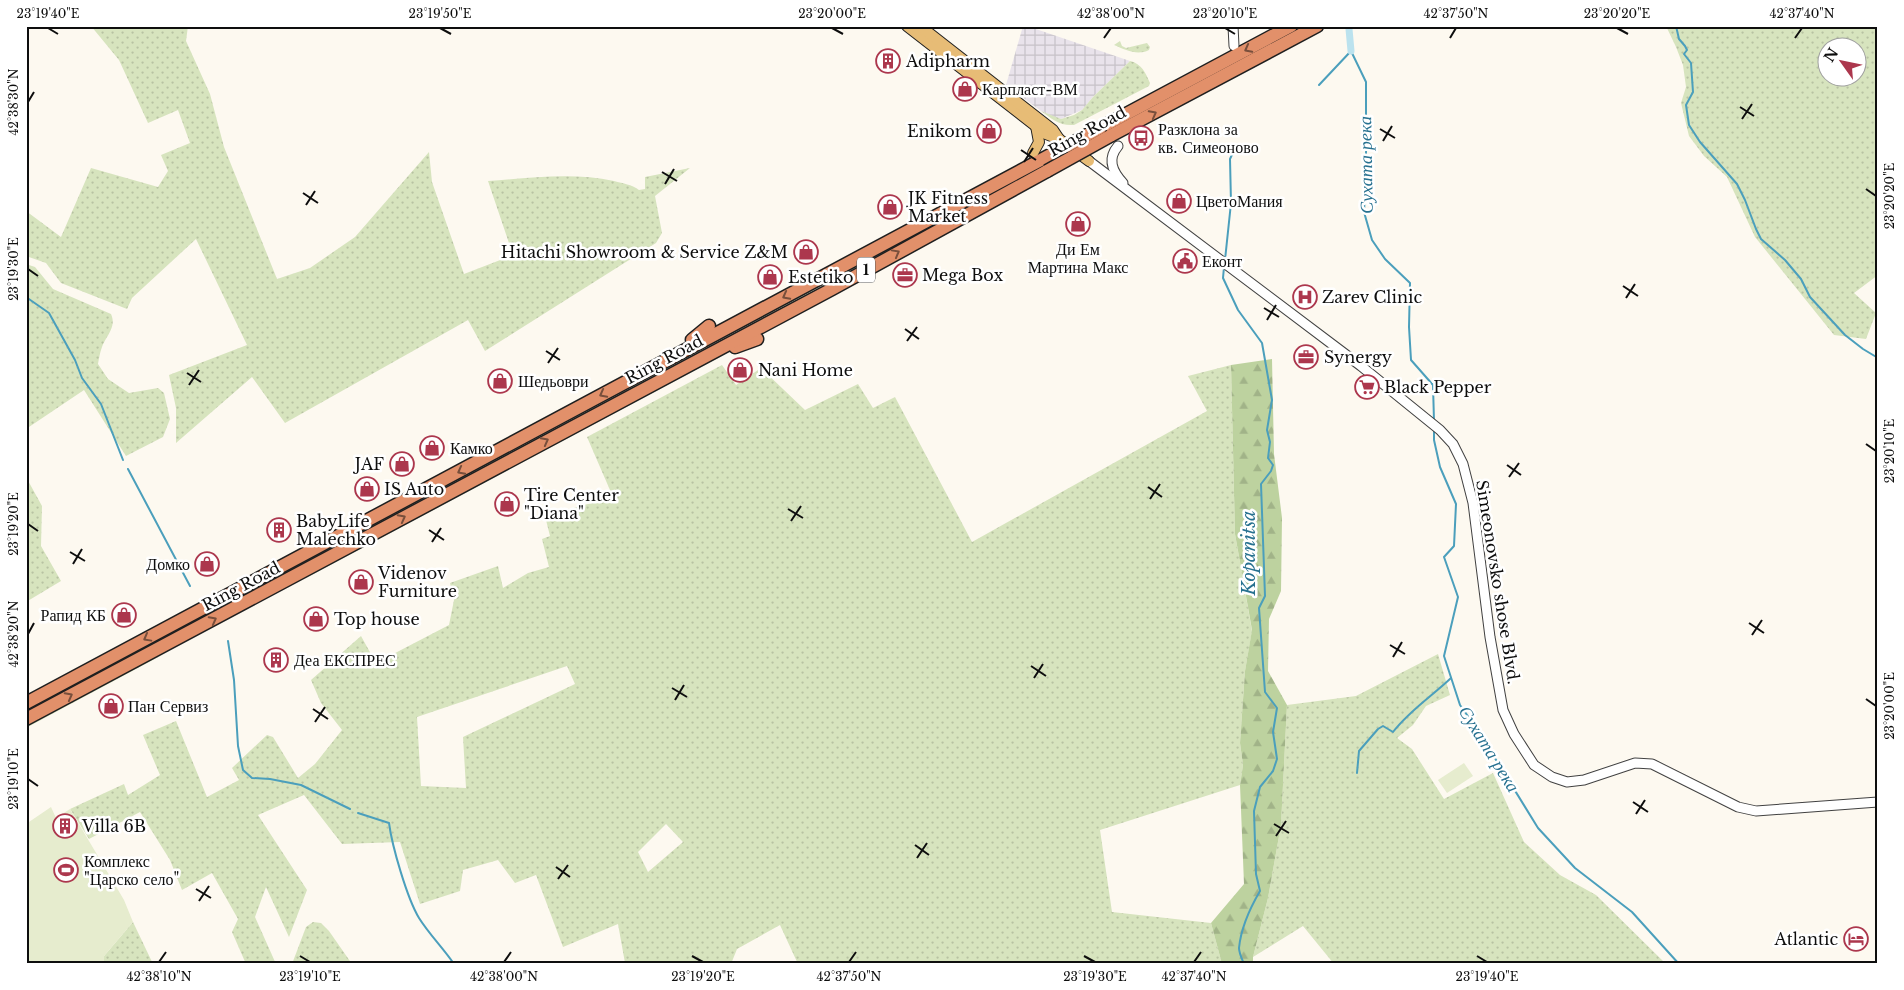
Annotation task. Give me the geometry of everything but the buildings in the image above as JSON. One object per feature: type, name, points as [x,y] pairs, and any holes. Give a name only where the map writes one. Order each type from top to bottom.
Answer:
[{"type":"highway","name":"Ring Road","points":[[26,703],[769,305],[1035,157],[1109,137],[1291,26]]},
{"type":"highway","name":"Ring Road","points":[[26,719],[832,289],[1109,137],[1317,26]]},
{"type":"highway","points":[[777,328],[832,289]]},
{"type":"highway","points":[[722,320],[769,305]]},
{"type":"highway","points":[[662,362],[709,326]]},
{"type":"highway","points":[[684,367],[757,339]]},
{"type":"main road","name":"Simeonovsko shose Blvd.","points":[[908,26],[1048,136],[1059,139]]},
{"type":"main road","name":"Simeonovsko shose Blvd.","points":[[920,26],[1053,130],[1059,139],[1089,162]]},
{"type":"main road","points":[[1035,157],[1039,142],[1036,126]]},
{"type":"street","points":[[1233,26],[1234,46]]},
{"type":"street","points":[[1109,137],[1113,169],[1120,180],[1137,197]]},
{"type":"street","name":"Simeonovsko shose Blvd.","points":[[1089,162],[1361,366],[1440,430],[1452,444],[1463,464],[1473,503],[1490,638],[1503,710],[1514,734],[1534,765],[1542,772],[1560,780],[1576,782],[1635,763],[1652,764],[1738,807],[1756,812],[1878,802]]},
{"type":"shaded area","points":[[1023,26],[1130,61],[1082,110],[1061,119],[1054,117],[1041,111],[1006,85]]},
{"type":"green space","points":[[91,26],[188,26],[186,41],[210,94],[224,147],[277,279],[310,268],[355,237],[429,152],[432,182],[464,274],[513,255],[488,181],[567,176],[599,178],[630,185],[639,190],[645,189],[645,177],[690,168],[655,196],[662,233],[656,243],[485,351],[468,320],[285,423],[252,377],[176,443],[176,408],[169,375],[247,345],[196,239],[132,298],[127,309],[61,283],[46,263],[26,256],[26,211],[61,237],[91,168],[158,187],[168,171],[161,155],[190,143],[178,110],[148,123],[119,60]]},
{"type":"green space","points":[[1666,26],[1878,26],[1878,275],[1854,293],[1876,313],[1866,339],[1834,335],[1755,237],[1727,177],[1704,156],[1689,136],[1681,103],[1686,87],[1683,65]]},
{"type":"green space","points":[[1120,41],[1122,46],[1126,48],[1147,43],[1150,47],[1145,52],[1132,52],[1114,45]]},
{"type":"green space","points":[[1130,61],[1143,69],[1150,83],[1149,86],[1074,125],[1060,123],[1041,111],[1061,119],[1074,115],[1082,110]]},
{"type":"green space","points":[[1041,166],[1042,168],[26,712],[26,709]]},
{"type":"green space","points":[[26,264],[35,267],[53,289],[111,314],[112,327],[102,347],[98,364],[108,379],[129,393],[158,388],[164,393],[170,419],[163,437],[126,456],[84,390],[26,429]]},
{"type":"green space","points":[[731,351],[304,579],[328,563],[701,364]]},
{"type":"green space","points":[[1272,359],[1274,454],[1282,518],[1281,591],[1269,619],[1268,671],[1287,705],[1281,825],[1268,898],[1253,957],[1253,964],[1222,964],[1211,923],[1244,884],[1240,785],[1243,765],[1240,743],[1245,671],[1252,630],[1235,534],[1231,365]]},
{"type":"green space","points":[[722,365],[736,385],[761,368],[805,410],[858,384],[873,408],[895,397],[972,542],[1207,411],[1188,376],[1231,365],[1235,534],[1252,631],[1245,671],[1240,743],[1243,765],[1240,785],[1100,830],[1112,912],[1211,923],[1222,964],[798,964],[780,925],[737,949],[731,964],[621,964],[625,963],[618,924],[563,947],[536,875],[515,883],[498,860],[463,870],[460,891],[420,904],[400,842],[342,844],[304,795],[258,815],[307,890],[289,937],[266,887],[255,917],[276,964],[246,964],[232,932],[238,919],[212,873],[182,890],[170,860],[140,812],[89,839],[70,809],[124,784],[128,795],[160,775],[143,735],[176,721],[207,797],[239,780],[232,768],[267,735],[273,737],[298,778],[315,764],[342,730],[321,703],[311,680],[361,636],[376,663],[449,625],[454,600],[450,583],[498,566],[503,588],[528,573],[549,567],[542,539],[550,536],[545,516],[613,497],[587,437]],"holes":[[[567,666],[575,684],[463,737],[466,788],[421,786],[417,717]],[[666,824],[683,842],[648,872],[638,852]]]},
{"type":"green space","points":[[26,477],[42,506],[41,546],[61,581],[26,602]]},
{"type":"green space","points":[[164,654],[26,728],[26,725]]},
{"type":"green space","points":[[1438,654],[1450,695],[1426,706],[1413,725],[1397,738],[1412,749],[1444,799],[1493,773],[1524,842],[1560,875],[1596,895],[1666,964],[1334,964],[1303,926],[1253,957],[1268,898],[1281,825],[1287,705],[1356,696]]},
{"type":"green space","points":[[1464,763],[1473,776],[1447,793],[1438,780]]},
{"type":"green space","name":"Комплекс \"Царско село\"","points":[[51,807],[56,818],[70,809],[124,900],[133,922],[104,956],[104,964],[26,964],[26,819],[29,822]]},
{"type":"green space","points":[[133,922],[153,964],[104,964],[104,956]]},
{"type":"green space","points":[[313,922],[321,923],[329,931],[352,964],[292,964],[306,927]]},
{"type":"waterway","points":[[1676,26],[1679,39],[1687,50],[1684,54],[1691,63],[1693,92],[1686,105],[1689,125],[1700,142],[1737,184],[1761,239],[1785,260],[1801,279],[1810,297],[1845,335],[1878,358]]},
{"type":"waterway","name":"Сухата река","points":[[1349,29],[1351,51]]},
{"type":"waterway","name":"Сухата река","points":[[1319,85],[1351,51],[1366,82],[1364,212],[1372,240],[1385,259],[1410,283],[1409,327],[1411,360],[1433,385],[1434,421]]},
{"type":"waterway","name":"Kopanitsa","points":[[1225,260],[1231,203],[1230,159],[1236,146]]},
{"type":"waterway","name":"Kopanitsa","points":[[1224,267],[1223,278],[1238,310],[1262,343],[1272,400],[1267,430],[1270,442],[1268,458],[1273,465],[1271,471],[1261,484],[1265,596],[1259,608],[1265,692],[1277,708],[1273,732],[1277,759],[1273,771],[1260,787],[1254,811],[1256,874],[1260,891],[1246,918],[1240,941],[1239,950],[1244,964]]},
{"type":"waterway","points":[[26,297],[49,313],[75,360],[82,378],[101,404],[123,460]]},
{"type":"waterway","name":"Сухата река","points":[[1434,428],[1434,440],[1440,467],[1456,504],[1454,546],[1444,557],[1458,597],[1444,656],[1460,705],[1477,729],[1538,828],[1575,868],[1632,912],[1679,964]]},
{"type":"waterway","points":[[128,469],[190,586]]},
{"type":"waterway","points":[[228,641],[234,680],[238,746],[243,770],[252,778],[270,779],[301,785],[350,809]]},
{"type":"waterway","points":[[1357,773],[1359,751],[1378,729],[1383,726],[1393,732],[1414,710],[1451,678]]},
{"type":"waterway","points":[[358,813],[389,823],[393,845],[414,909],[423,924],[454,964]]},
{"type":"place","name":"Adipharm","points":[[888,61]]},
{"type":"place","name":"Карпласт-ВМ","points":[[965,89]]},
{"type":"place","name":"Enikom","points":[[989,131]]},
{"type":"place","name":"Разклона за кв. Симеоново","points":[[1141,138]]},
{"type":"place","name":"ЦветоМания","points":[[1179,201]]},
{"type":"place","name":"JK Fitness Market","points":[[890,207]]},
{"type":"place","name":"Ди Ем Мартина Макс","points":[[1078,224]]},
{"type":"place","name":"Hitachi Showroom & Service Z&M","points":[[806,252]]},
{"type":"place","name":"Еконт","points":[[1185,261]]},
{"type":"place","name":"Mega Box","points":[[905,275]]},
{"type":"place","name":"Estetiko","points":[[770,277]]},
{"type":"place","name":"Zarev Clinic","points":[[1305,297]]},
{"type":"place","name":"Synergy","points":[[1306,357]]},
{"type":"place","name":"Nani Home","points":[[740,370]]},
{"type":"place","name":"Шедьоври","points":[[500,381]]},
{"type":"place","name":"Black Pepper","points":[[1367,387]]},
{"type":"place","name":"Камко","points":[[432,448]]},
{"type":"place","name":"JAF","points":[[402,464]]},
{"type":"place","name":"IS Auto","points":[[367,489]]},
{"type":"place","name":"Tire Center \"Diana\"","points":[[507,504]]},
{"type":"place","name":"BabyLife Malechko","points":[[279,530]]},
{"type":"place","name":"Домко","points":[[207,564]]},
{"type":"place","name":"Videnov Furniture","points":[[361,582]]},
{"type":"place","name":"Рапид КБ","points":[[124,615]]},
{"type":"place","name":"Top house","points":[[316,619]]},
{"type":"place","name":"Деа ЕКСПРЕС","points":[[276,660]]},
{"type":"place","name":"Пан Сервиз","points":[[111,706]]},
{"type":"place","name":"Villa 6B","points":[[65,826]]},
{"type":"place","name":"Комплекс \"Царско село\"","points":[[66,870]]},
{"type":"place","name":"Atlantic","points":[[1856,939]]}]
